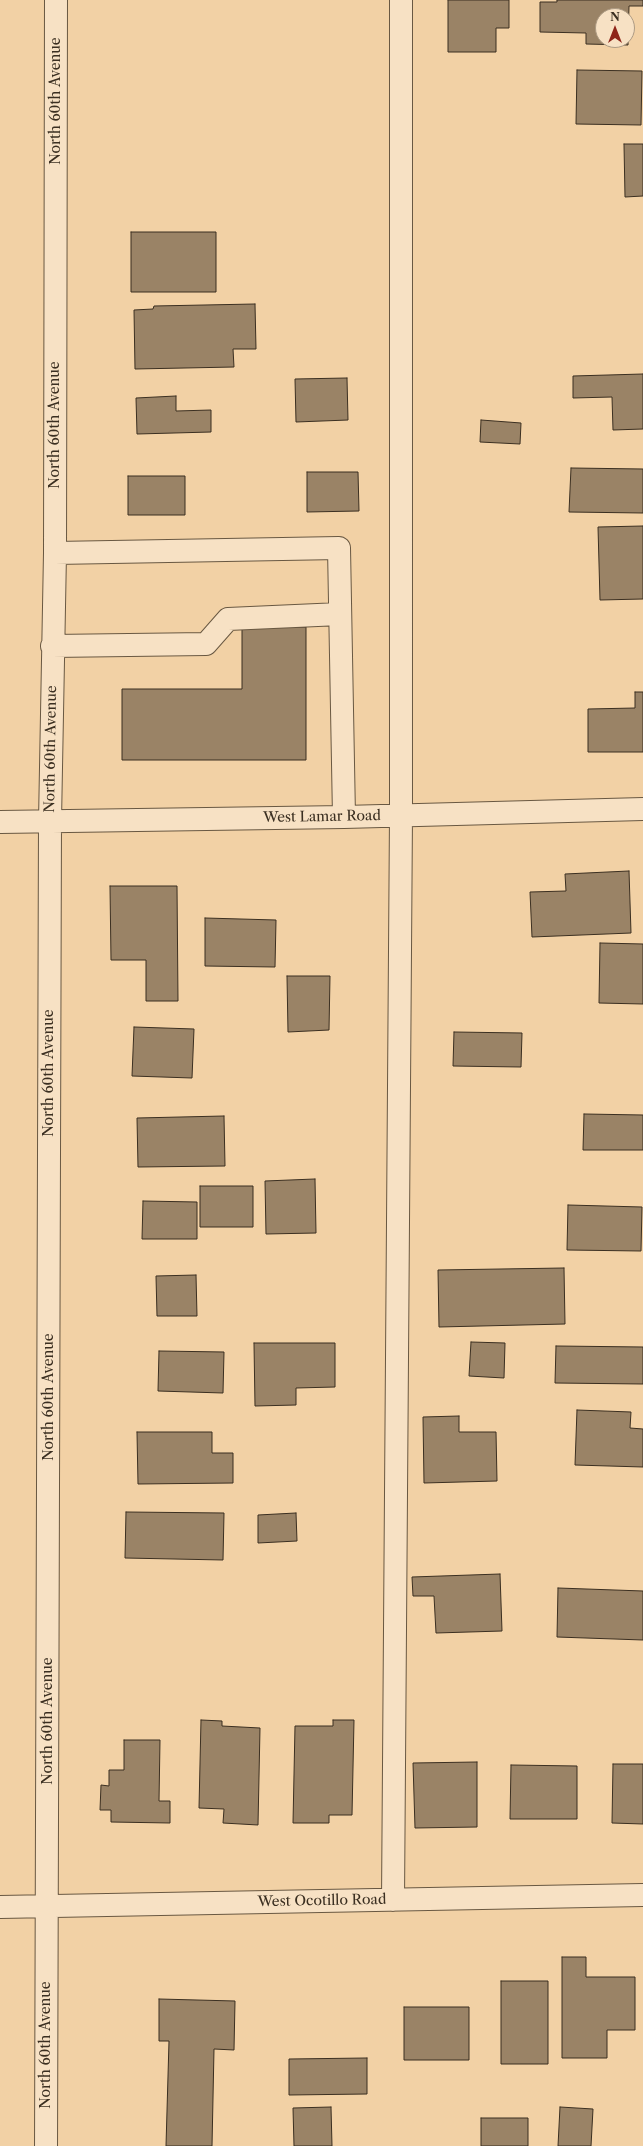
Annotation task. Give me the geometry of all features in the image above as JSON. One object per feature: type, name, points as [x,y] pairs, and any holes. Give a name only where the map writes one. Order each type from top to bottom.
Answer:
[{"type":"street","name":"North 60th Avenue","points":[[46,2146],[48,1906],[50,821],[52,646],[55,553],[56,0]]},
{"type":"street","points":[[393,1900],[402,815],[402,0]]},
{"type":"street","points":[[55,553],[339,548],[344,817]]},
{"type":"street","points":[[52,646],[206,644],[228,619],[340,614]]},
{"type":"street","name":"West Lamar Road","points":[[0,822],[344,817],[643,809]]},
{"type":"street","name":"West Ocotillo Road","points":[[0,1907],[643,1895]]},
{"type":"building","points":[[448,0],[509,0],[509,28],[496,28],[496,52],[448,52]]},
{"type":"building","points":[[557,0],[643,0],[643,6],[629,6],[629,8],[595,8],[595,44],[586,44],[586,33],[540,32],[540,2],[557,2]]},
{"type":"building","points":[[577,70],[642,71],[641,125],[576,124]]},
{"type":"building","points":[[624,144],[643,144],[643,196],[625,197]]},
{"type":"building","points":[[131,232],[216,232],[216,292],[131,292]]},
{"type":"building","points":[[255,304],[256,349],[233,349],[234,367],[135,369],[134,310],[153,309],[154,306]]},
{"type":"building","points":[[643,374],[643,429],[613,430],[612,397],[573,398],[573,376]]},
{"type":"building","points":[[347,378],[348,420],[296,422],[295,379]]},
{"type":"building","points":[[176,396],[176,411],[211,410],[211,432],[137,434],[136,398]]},
{"type":"building","points":[[481,420],[521,423],[520,444],[480,442]]},
{"type":"building","points":[[571,468],[643,469],[643,513],[569,512]]},
{"type":"building","points":[[307,472],[358,472],[359,511],[307,512]]},
{"type":"building","points":[[128,476],[185,476],[185,515],[128,515]]},
{"type":"building","points":[[643,526],[643,599],[600,600],[598,527]]},
{"type":"building","points":[[242,627],[306,627],[306,760],[122,760],[122,689],[242,689]]},
{"type":"building","points":[[635,692],[643,692],[643,752],[588,752],[588,709],[635,708]]},
{"type":"building","points":[[629,871],[631,933],[532,937],[530,892],[566,891],[565,874]]},
{"type":"building","points":[[110,886],[177,886],[178,1001],[146,1001],[146,960],[111,960]]},
{"type":"building","points":[[205,918],[276,920],[275,967],[205,966]]},
{"type":"building","points":[[600,943],[643,944],[643,1004],[599,1003]]},
{"type":"building","points":[[287,976],[330,976],[329,1030],[288,1032]]},
{"type":"building","points":[[134,1027],[194,1029],[192,1078],[132,1076]]},
{"type":"building","points":[[454,1032],[522,1033],[521,1067],[453,1066]]},
{"type":"building","points":[[584,1114],[643,1115],[643,1150],[583,1150]]},
{"type":"building","points":[[224,1116],[225,1166],[138,1167],[137,1118]]},
{"type":"building","points":[[315,1179],[316,1233],[266,1234],[265,1181]]},
{"type":"building","points":[[200,1186],[253,1186],[253,1227],[200,1227]]},
{"type":"building","points":[[143,1201],[197,1202],[197,1239],[142,1239]]},
{"type":"building","points":[[568,1205],[642,1207],[641,1251],[567,1250]]},
{"type":"building","points":[[564,1268],[565,1324],[439,1327],[438,1270]]},
{"type":"building","points":[[196,1275],[197,1316],[157,1316],[156,1276]]},
{"type":"building","points":[[471,1342],[505,1343],[504,1378],[469,1376]]},
{"type":"building","points":[[254,1343],[335,1343],[335,1387],[296,1388],[296,1405],[255,1406]]},
{"type":"building","points":[[556,1346],[643,1347],[643,1384],[555,1383]]},
{"type":"building","points":[[159,1351],[224,1352],[223,1393],[158,1391]]},
{"type":"building","points":[[577,1410],[631,1412],[630,1428],[643,1429],[643,1467],[575,1465]]},
{"type":"building","points":[[459,1416],[459,1432],[496,1432],[497,1481],[424,1483],[423,1417]]},
{"type":"building","points":[[137,1432],[212,1432],[212,1453],[233,1453],[233,1483],[138,1484]]},
{"type":"building","points":[[126,1512],[224,1513],[223,1560],[125,1558]]},
{"type":"building","points":[[296,1513],[297,1541],[258,1543],[258,1515]]},
{"type":"building","points":[[500,1574],[502,1631],[436,1633],[434,1596],[413,1596],[412,1577]]},
{"type":"building","points":[[558,1588],[643,1591],[643,1640],[557,1637]]},
{"type":"building","points":[[201,1720],[222,1721],[222,1726],[260,1728],[258,1825],[223,1823],[224,1809],[199,1808]]},
{"type":"building","points":[[333,1720],[354,1720],[352,1815],[329,1815],[329,1823],[293,1823],[295,1726],[333,1726]]},
{"type":"building","points":[[124,1740],[160,1740],[159,1801],[170,1801],[170,1823],[111,1822],[111,1810],[100,1810],[101,1785],[109,1786],[109,1770],[124,1770]]},
{"type":"building","points":[[477,1762],[477,1827],[415,1828],[413,1763]]},
{"type":"building","points":[[613,1764],[643,1764],[643,1824],[612,1823]]},
{"type":"building","points":[[511,1765],[577,1766],[577,1819],[510,1819]]},
{"type":"building","points":[[562,1957],[586,1957],[586,1977],[635,1977],[635,2030],[607,2030],[607,2058],[562,2058]]},
{"type":"building","points":[[501,1981],[548,1981],[548,2064],[501,2064]]},
{"type":"building","points":[[159,1999],[235,2001],[234,2050],[214,2049],[212,2146],[166,2146],[169,2041],[159,2041]]},
{"type":"building","points":[[404,2007],[469,2007],[469,2060],[404,2060]]},
{"type":"building","points":[[367,2058],[367,2094],[289,2095],[289,2059]]},
{"type":"building","points":[[331,2107],[332,2146],[294,2146],[293,2108]]},
{"type":"building","points":[[560,2107],[593,2109],[591,2146],[558,2146]]},
{"type":"building","points":[[481,2118],[528,2118],[528,2146],[481,2146]]}]
